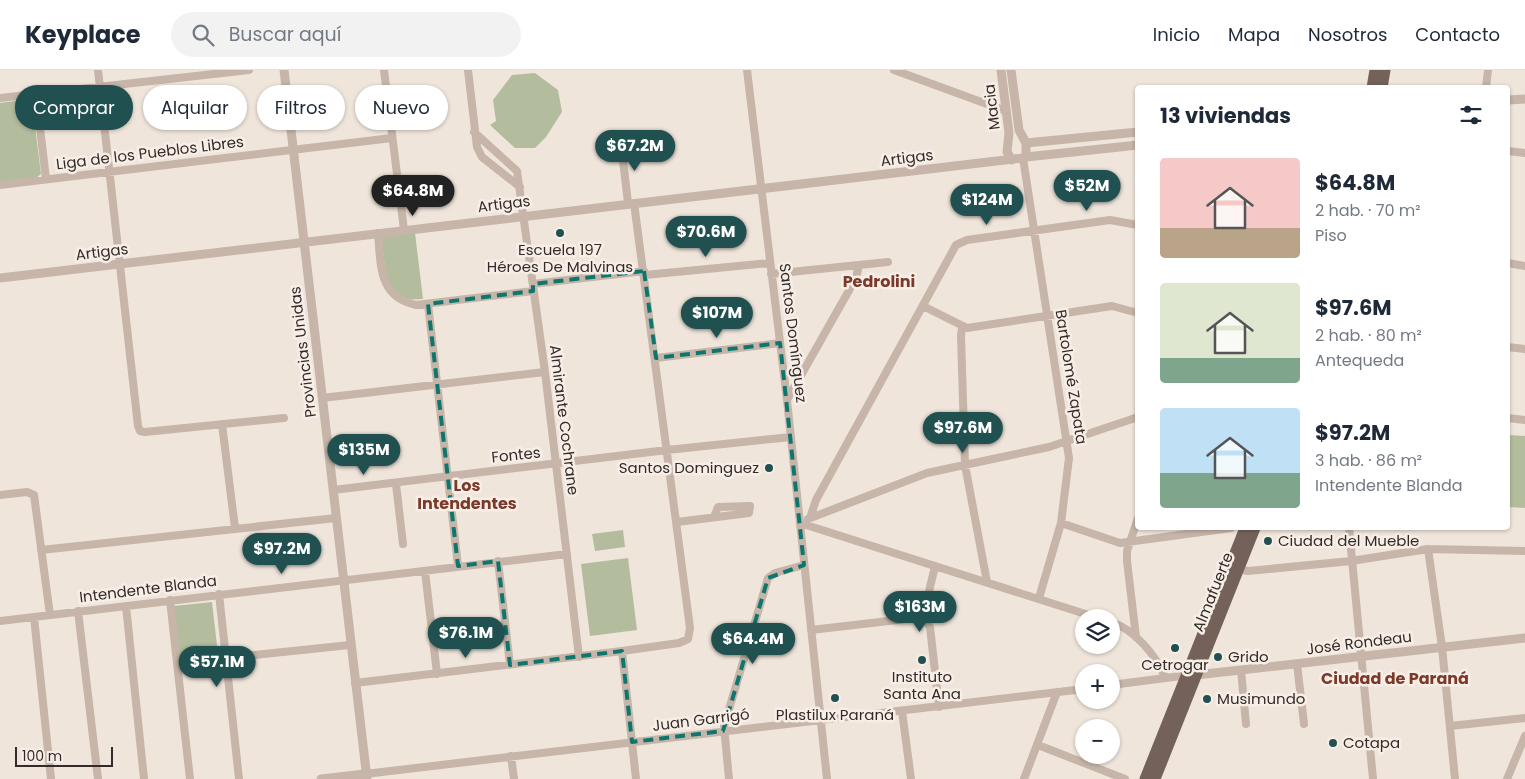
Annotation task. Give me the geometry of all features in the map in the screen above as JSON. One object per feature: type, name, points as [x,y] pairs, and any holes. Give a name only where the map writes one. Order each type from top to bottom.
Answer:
[{"type":"main road","points":[[1372,85],[1375,70]]},
{"type":"main road","points":[[1382,85],[1385,70]]},
{"type":"main road","name":"Almafuerte","points":[[1155,779],[1191,675],[1245,530]]},
{"type":"main road","name":"Almafuerte","points":[[1146,779],[1238,569],[1246,530]]},
{"type":"street","points":[[98,70],[100,85]]},
{"type":"street","points":[[118,85],[249,70]]},
{"type":"street","name":"Provincias Unidas","points":[[284,70],[366,776]]},
{"type":"street","points":[[384,70],[404,230]]},
{"type":"street","points":[[468,70],[477,147],[482,157],[520,187]]},
{"type":"street","name":"Santos Domínguez","points":[[747,70],[787,400],[826,779]]},
{"type":"street","points":[[894,70],[1006,111]]},
{"type":"street","name":"Macia","points":[[1001,70],[1009,133],[1007,152],[1012,160]]},
{"type":"street","name":"Macia","points":[[1011,70],[1018,130],[1024,141],[1025,158]]},
{"type":"street","points":[[1486,85],[1488,70]]},
{"type":"street","points":[[0,98],[15,96]]},
{"type":"street","points":[[1510,100],[1525,99]]},
{"type":"street","points":[[40,130],[46,179]]},
{"type":"street","points":[[104,130],[118,264],[140,431],[284,418]]},
{"type":"street","name":"Almirante Cochrane","points":[[474,132],[516,168],[520,187],[545,372],[579,657]]},
{"type":"street","points":[[1008,141],[1135,132]]},
{"type":"street","name":"Liga de los Pueblos Libres","points":[[0,185],[392,138]]},
{"type":"street","points":[[355,683],[579,657],[679,643],[684,642],[690,634],[656,358],[644,273],[621,143]]},
{"type":"street","points":[[1025,158],[1135,145]]},
{"type":"street","points":[[1510,151],[1525,153]]},
{"type":"street","name":"Artigas","points":[[0,278],[1025,158]]},
{"type":"street","name":"Bartolomé Zapata","points":[[1025,158],[1067,442],[1068,464],[1061,524],[1039,598]]},
{"type":"street","points":[[810,518],[816,500],[953,248],[967,240],[1110,220],[1135,224]]},
{"type":"street","points":[[378,233],[382,276],[389,289],[402,301],[416,305],[644,273],[770,263]]},
{"type":"street","points":[[771,274],[888,262]]},
{"type":"street","points":[[1510,263],[1525,266]]},
{"type":"street","points":[[787,400],[856,278],[859,265]]},
{"type":"street","points":[[428,304],[458,566]]},
{"type":"street","points":[[923,306],[962,327],[973,328],[1112,306],[1135,311]]},
{"type":"street","points":[[962,327],[965,465],[987,582]]},
{"type":"street","points":[[656,358],[780,343]]},
{"type":"street","points":[[1510,347],[1525,349]]},
{"type":"street","points":[[322,398],[545,372]]},
{"type":"street","points":[[800,523],[928,474],[1067,442],[1135,418]]},
{"type":"street","points":[[1510,418],[1525,420]]},
{"type":"street","points":[[222,424],[234,528]]},
{"type":"street","name":"Fontes","points":[[333,490],[791,437]]},
{"type":"street","points":[[328,443],[363,439]]},
{"type":"street","points":[[396,484],[403,544]]},
{"type":"street","points":[[0,495],[27,492],[34,495],[50,615]]},
{"type":"street","points":[[677,522],[714,517]]},
{"type":"street","points":[[41,550],[336,518]]},
{"type":"street","points":[[800,523],[1075,610]]},
{"type":"street","points":[[1061,524],[1115,542],[1130,542],[1217,530]]},
{"type":"street","points":[[1135,527],[1127,561],[1136,637]]},
{"type":"street","points":[[1349,530],[1373,779]]},
{"type":"street","points":[[1428,549],[1442,647],[1455,779]]},
{"type":"street","points":[[1238,569],[1248,571],[1351,561],[1428,549],[1525,550]]},
{"type":"street","name":"Intendente Blanda","points":[[0,621],[567,554]]},
{"type":"street","points":[[498,562],[510,665]]},
{"type":"street","points":[[729,779],[723,731],[768,578],[775,573],[804,565]]},
{"type":"street","points":[[935,566],[923,617],[930,627],[940,707]]},
{"type":"street","points":[[425,571],[437,674]]},
{"type":"street","points":[[219,594],[238,779]]},
{"type":"street","points":[[170,600],[190,779]]},
{"type":"street","points":[[126,606],[144,779]]},
{"type":"street","points":[[78,611],[98,779]]},
{"type":"street","points":[[34,617],[51,779]]},
{"type":"street","points":[[811,630],[923,617]]},
{"type":"street","points":[[1120,625],[1136,637],[1162,668],[1165,678]]},
{"type":"street","name":"José Rondeau","points":[[1191,675],[1525,638]]},
{"type":"street","points":[[225,658],[350,645]]},
{"type":"street","points":[[622,651],[636,779]]},
{"type":"street","points":[[1297,664],[1304,724]]},
{"type":"street","points":[[1241,670],[1246,724]]},
{"type":"street","points":[[1120,684],[1191,675]]},
{"type":"street","name":"Juan Garrigó","points":[[321,779],[366,776],[511,756],[1075,690]]},
{"type":"street","points":[[1024,779],[1057,692]]},
{"type":"street","points":[[902,711],[911,779]]},
{"type":"street","points":[[1450,726],[1525,718]]},
{"type":"street","points":[[1507,779],[1525,736]]},
{"type":"street","points":[[1038,745],[1124,779]]},
{"type":"street","points":[[511,756],[514,779]]},
{"type":"highlighted area","points":[[644,271],[656,358],[780,343],[804,565],[768,578],[723,731],[632,742],[622,651],[510,665],[498,561],[458,566],[428,304],[533,291],[533,284]]},
{"type":"green space","points":[[535,73],[558,90],[562,112],[546,137],[535,148],[515,148],[490,125],[496,121],[493,100],[512,75]]},
{"type":"green space","points":[[15,101],[15,130],[35,130],[41,174],[36,178],[0,183],[0,103]]},
{"type":"green space","points":[[415,233],[423,299],[407,299],[399,296],[389,282],[384,264],[382,237]]},
{"type":"green space","points":[[1510,435],[1525,436],[1525,508],[1510,507]]},
{"type":"green space","points":[[623,530],[625,547],[595,551],[592,534]]},
{"type":"green space","points":[[628,558],[637,630],[590,636],[581,564]]},
{"type":"green space","points":[[212,602],[219,663],[181,667],[174,606]]},
{"type":"place","name":"Escuela 197 Héroes De Malvinas","points":[[560,233]]},
{"type":"place","name":"Santos Dominguez","points":[[769,468]]},
{"type":"place","name":"Ciudad del Mueble","points":[[1268,541]]},
{"type":"place","name":"Cetrogar","points":[[1175,648]]},
{"type":"place","name":"Grido","points":[[1218,657]]},
{"type":"place","name":"Instituto Santa Ana","points":[[922,660]]},
{"type":"place","name":"Plastilux Paraná","points":[[835,698]]},
{"type":"place","name":"Musimundo","points":[[1207,699]]},
{"type":"place","name":"Cotapa","points":[[1333,743]]},
{"type":"district","name":"Pedrolini","points":[[879,281]]},
{"type":"district","name":"Los Intendentes","points":[[467,494]]},
{"type":"district","name":"Ciudad de Paraná","points":[[1395,678]]}]
